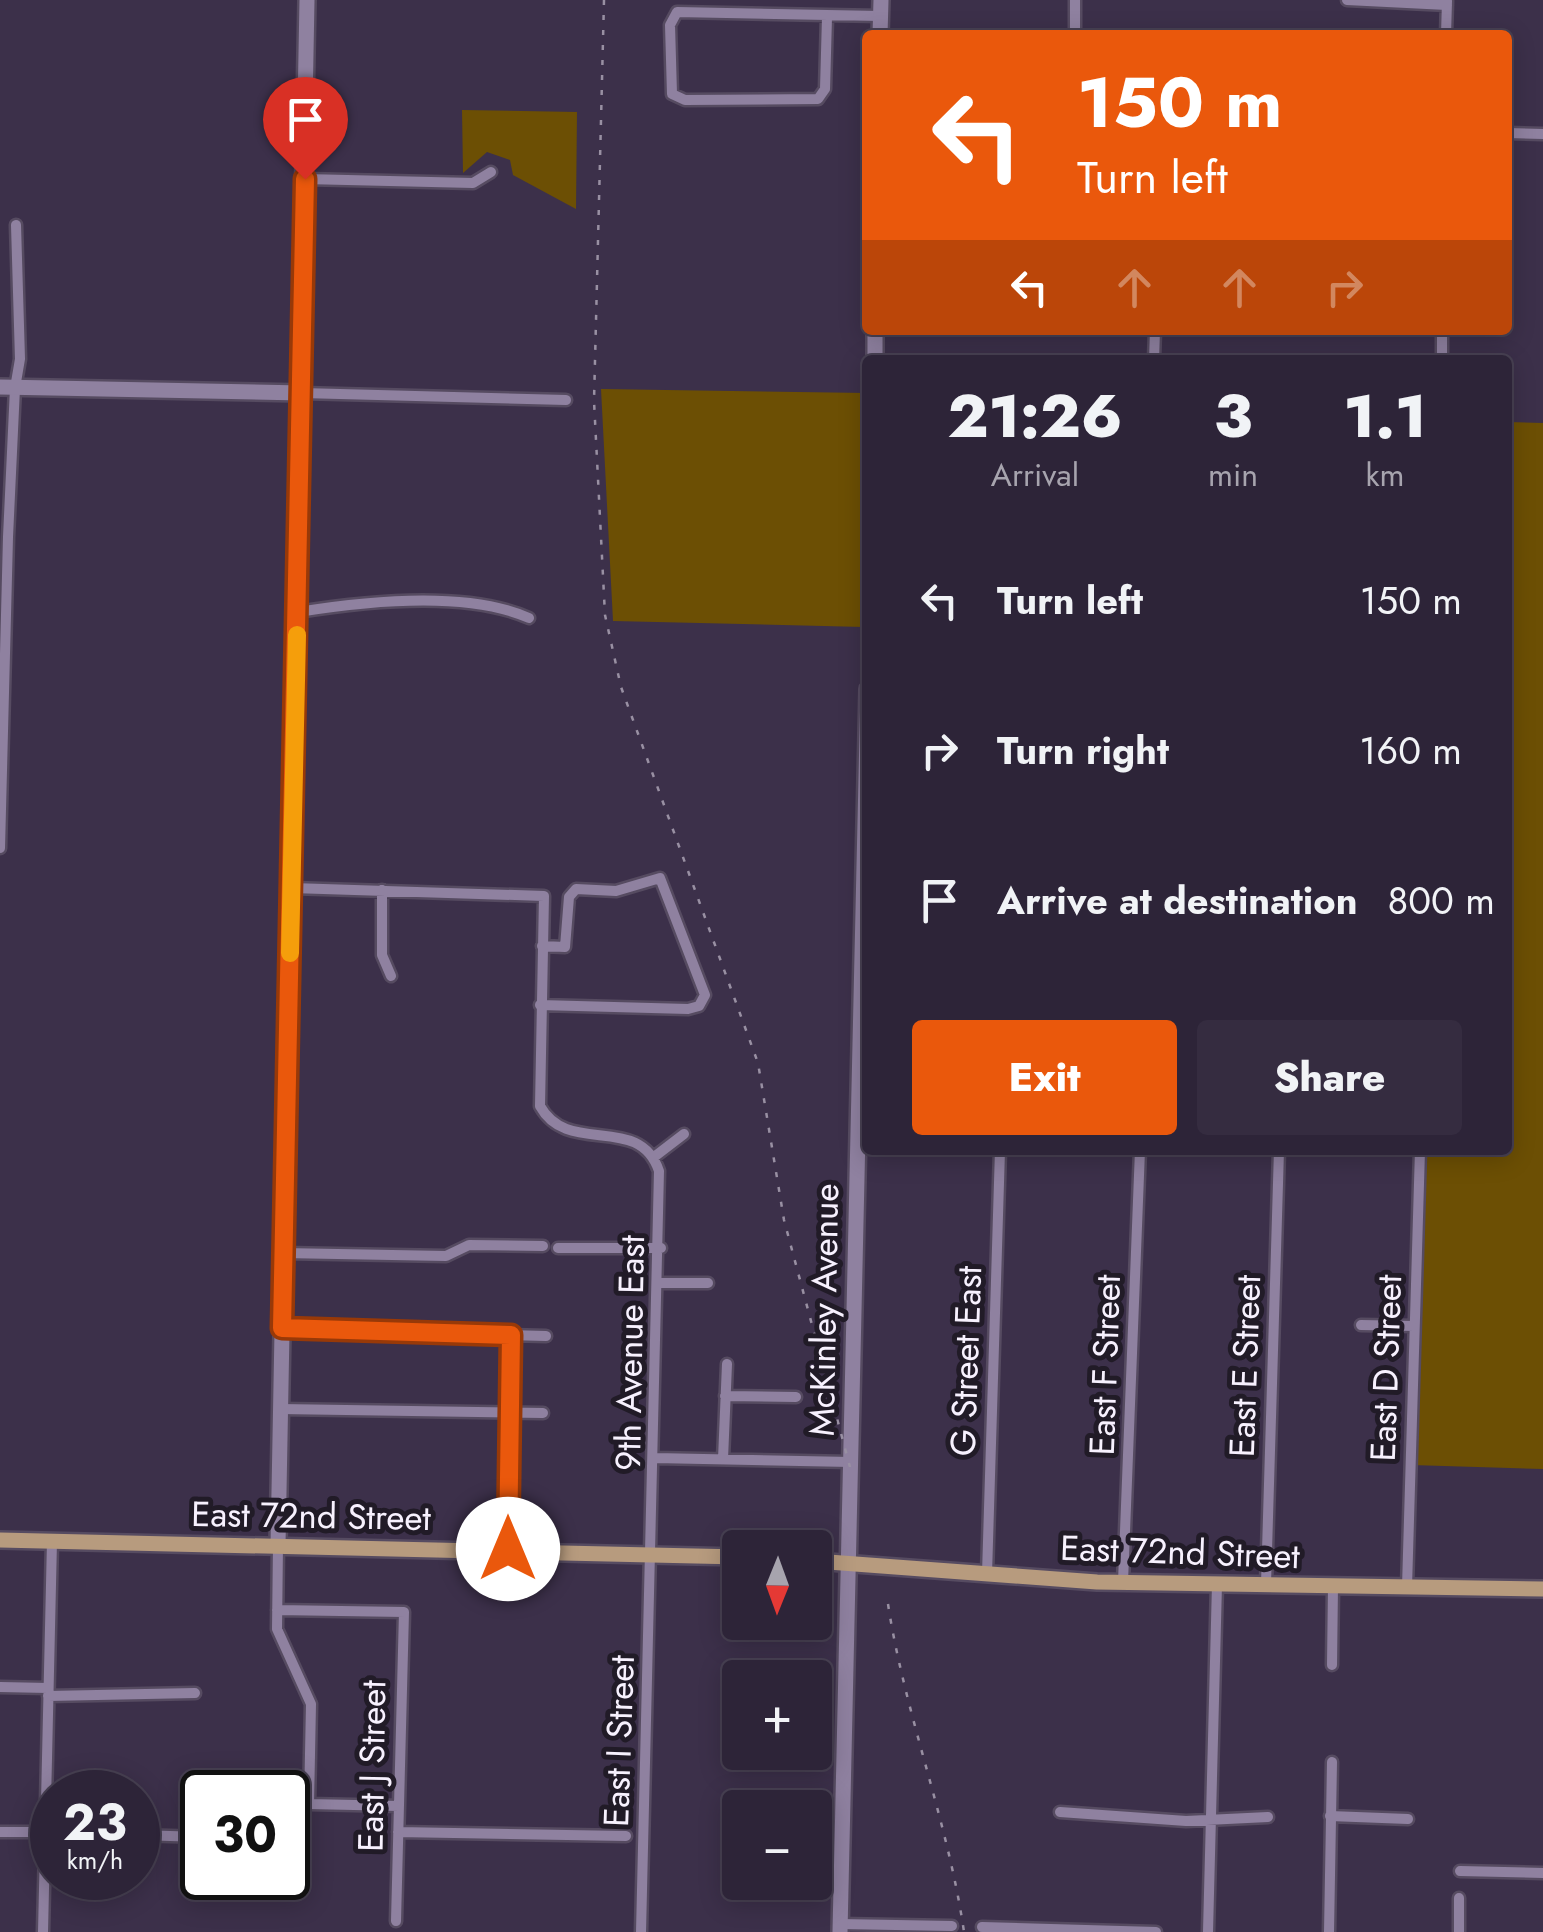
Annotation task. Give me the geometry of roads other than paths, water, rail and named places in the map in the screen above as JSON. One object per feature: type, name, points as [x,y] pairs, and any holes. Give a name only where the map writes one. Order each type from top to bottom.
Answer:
[{"type":"main road","name":"East 72nd Street","points":[[0,1540],[722,1555]]},
{"type":"main road","name":"East 72nd Street","points":[[832,1562],[1124,1582],[1543,1589]]},
{"type":"street","points":[[307,0],[277,1610],[280,1640],[311,1704],[309,1804],[399,1806]]},
{"type":"street","points":[[1074,30],[1075,0]]},
{"type":"street","points":[[1348,0],[1447,2],[1446,30]]},
{"type":"street","points":[[827,17],[824,89],[818,99],[685,100],[675,96],[669,85],[674,15],[686,11],[827,17],[881,8]]},
{"type":"street","points":[[1512,133],[1543,134]]},
{"type":"street","points":[[305,179],[472,183],[491,172]]},
{"type":"street","points":[[0,848],[7,388],[20,359],[16,225]]},
{"type":"street","points":[[7,388],[566,400]]},
{"type":"street","points":[[298,612],[358,602],[499,604],[529,618]]},
{"type":"street","points":[[540,1005],[679,1010],[702,1004],[700,977],[660,878],[616,891],[576,889],[569,897],[565,947],[542,946]]},
{"type":"street","points":[[292,888],[544,896],[538,1094],[549,1120],[575,1135],[629,1138],[654,1157],[684,1134]]},
{"type":"street","points":[[382,890],[382,955],[392,976]]},
{"type":"street","name":"McKinley Avenue","points":[[840,1928],[850,1462],[862,1152]]},
{"type":"street","name":"G Street East","points":[[987,1574],[1000,1155]]},
{"type":"street","name":"East F Street","points":[[1124,1582],[1140,1155]]},
{"type":"street","name":"East E Street","points":[[1266,1584],[1279,1155]]},
{"type":"street","name":"East D Street","points":[[1406,1587],[1420,1155]]},
{"type":"street","name":"9th Avenue East","points":[[652,1551],[661,1182],[654,1157]]},
{"type":"street","points":[[283,1253],[446,1256],[470,1245],[543,1246]]},
{"type":"street","points":[[558,1248],[660,1248]]},
{"type":"street","points":[[660,1283],[708,1283]]},
{"type":"street","points":[[1362,1325],[1414,1326]]},
{"type":"street","points":[[282,1328],[546,1336]]},
{"type":"street","points":[[508,1549],[511,1335]]},
{"type":"street","points":[[723,1459],[727,1364]]},
{"type":"street","points":[[724,1396],[796,1397]]},
{"type":"street","points":[[280,1409],[543,1413]]},
{"type":"street","points":[[655,1458],[850,1462]]},
{"type":"street","points":[[49,1770],[52,1541]]},
{"type":"street","name":"East I Street","points":[[642,1932],[652,1551]]},
{"type":"street","points":[[1208,1932],[1217,1584]]},
{"type":"street","points":[[1332,1665],[1333,1586]]},
{"type":"street","name":"East J Street","points":[[277,1610],[404,1612],[396,1922]]},
{"type":"street","points":[[0,1688],[195,1693]]},
{"type":"street","points":[[1329,1932],[1332,1762]]},
{"type":"street","points":[[1060,1812],[1139,1820],[1268,1817]]},
{"type":"street","points":[[1330,1816],[1408,1819]]},
{"type":"street","points":[[0,1832],[30,1832]]},
{"type":"street","points":[[398,1832],[626,1836]]},
{"type":"street","points":[[1460,1871],[1543,1873]]},
{"type":"street","points":[[1459,1898],[1459,1932]]},
{"type":"street","points":[[42,1932],[44,1900]]},
{"type":"street","points":[[840,1928],[952,1926]]},
{"type":"street","points":[[982,1927],[1156,1932]]},
{"type":"railway","points":[[604,0],[594,401],[605,615],[621,687],[758,1063],[784,1220],[850,1467]]},
{"type":"railway","points":[[888,1604],[964,1932]]}]
